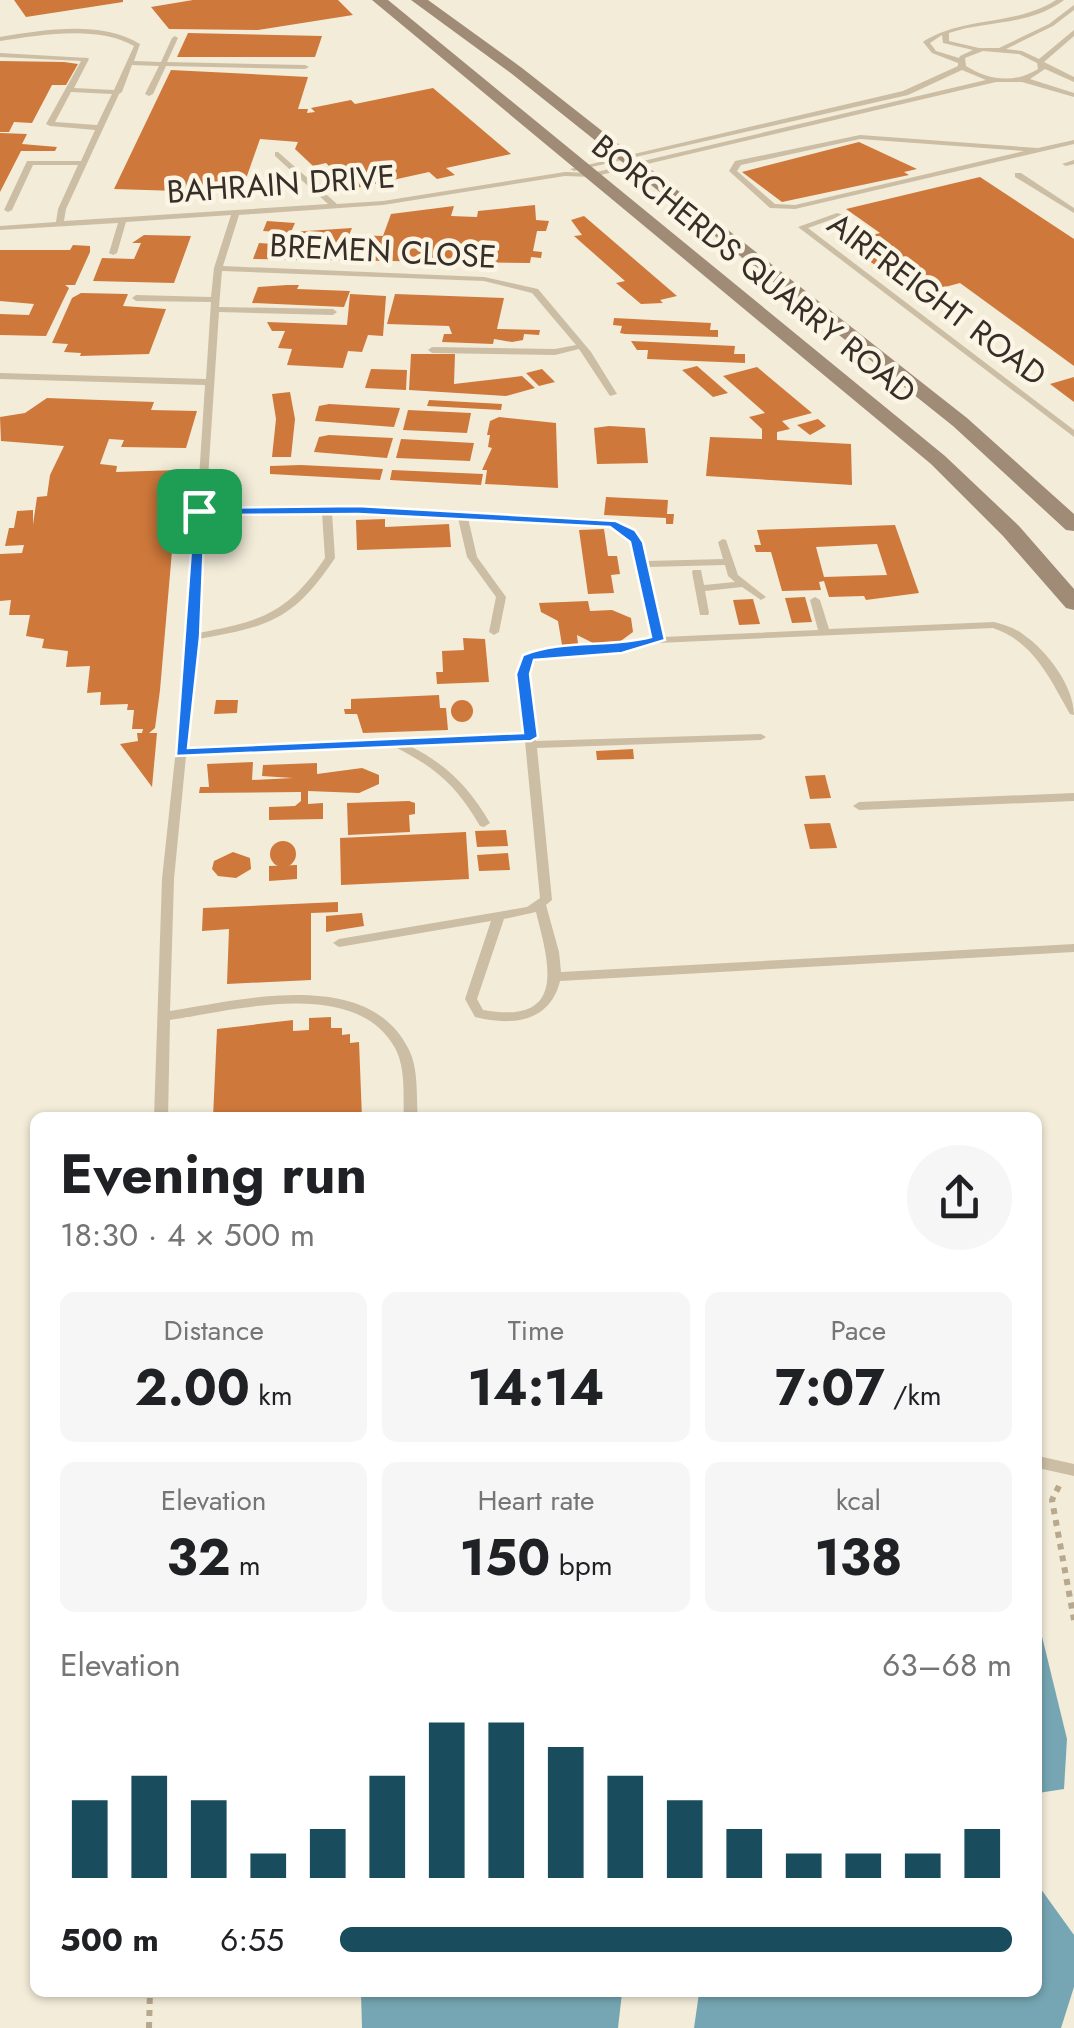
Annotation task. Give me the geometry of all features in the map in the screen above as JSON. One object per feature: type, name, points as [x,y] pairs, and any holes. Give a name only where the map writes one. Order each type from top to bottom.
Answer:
[{"type":"main road","name":"BORCHERDS QUARRY ROAD","points":[[378,0],[579,172],[930,453],[1011,531],[1074,604]]},
{"type":"main road","name":"BORCHERDS QUARRY ROAD","points":[[418,0],[631,161],[976,434],[1074,525]]},
{"type":"lane","points":[[1061,0],[1027,16],[946,34],[926,44],[997,80],[1022,80],[1074,96]]},
{"type":"lane","points":[[946,34],[946,42],[982,50],[1000,49],[1051,25],[1074,7]]},
{"type":"lane","points":[[1022,80],[1038,74],[1041,64],[1074,32]]},
{"type":"lane","points":[[1,38],[67,33],[121,36],[138,45],[59,225]]},
{"type":"lane","points":[[150,94],[175,38]]},
{"type":"lane","points":[[1000,49],[1074,80]]},
{"type":"lane","name":"BAHRAIN DRIVE","points":[[579,172],[906,92],[982,50]]},
{"type":"lane","points":[[0,55],[87,60],[50,124],[102,128]]},
{"type":"lane","points":[[130,63],[305,67]]},
{"type":"lane","name":"BAHRAIN DRIVE","points":[[0,228],[236,214],[460,193],[579,172],[997,80]]},
{"type":"lane","points":[[68,90],[118,92]]},
{"type":"lane","points":[[1037,150],[853,137],[738,163],[733,171],[773,206],[794,207],[1074,142]]},
{"type":"lane","points":[[278,154],[336,206]]},
{"type":"lane","points":[[8,210],[30,163],[83,163]]},
{"type":"lane","points":[[1018,175],[1074,211]]},
{"type":"lane","points":[[161,1112],[168,879],[193,637],[215,304],[218,268],[236,214]]},
{"type":"lane","name":"AIRFREIGHT ROAD","points":[[840,215],[802,227],[1074,434]]},
{"type":"lane","points":[[113,254],[122,220]]},
{"type":"lane","name":"BREMEN CLOSE","points":[[218,268],[484,279],[520,285],[535,291],[581,346],[613,394]]},
{"type":"lane","points":[[136,298],[334,312]]},
{"type":"lane","points":[[432,350],[555,352],[581,346]]},
{"type":"lane","points":[[0,376],[210,382]]},
{"type":"lane","points":[[199,511],[462,514],[612,523],[631,532],[644,564],[658,640]]},
{"type":"lane","points":[[193,637],[263,624],[294,602],[330,558],[327,511]]},
{"type":"lane","points":[[462,514],[472,557],[501,597],[494,632]]},
{"type":"lane","points":[[723,542],[739,585]]},
{"type":"lane","points":[[644,564],[728,562]]},
{"type":"lane","points":[[697,572],[704,613]]},
{"type":"lane","points":[[700,588],[739,585],[761,597]]},
{"type":"lane","points":[[815,600],[824,632]]},
{"type":"lane","points":[[499,915],[470,999],[479,1014],[504,1020],[531,1014],[544,1003],[556,977],[540,906],[547,891],[523,674],[528,658],[541,652],[622,649],[658,640],[1004,627],[1034,650],[1074,712]]},
{"type":"lane","points":[[181,752],[396,743],[761,737]]},
{"type":"lane","points":[[396,743],[450,772],[469,792],[484,823]]},
{"type":"lane","points":[[859,806],[1074,797]]},
{"type":"lane","points":[[340,943],[540,906]]},
{"type":"lane","points":[[556,977],[1074,948]]},
{"type":"lane","points":[[165,1016],[277,1002],[354,1003],[386,1025],[403,1049],[410,1112]]},
{"type":"lane","points":[[1042,1463],[1070,1470]]},
{"type":"path","points":[[1070,1470],[1052,1500],[1074,1620]]},
{"type":"path","points":[[149,2028],[150,1997]]},
{"type":"water","points":[[1042,1636],[1067,1739],[1064,1789],[1042,1792]]},
{"type":"water","points":[[1042,1891],[1074,1935],[1074,1987],[1061,2028],[694,2028],[698,1997],[1042,1997]]},
{"type":"water","points":[[361,1997],[622,1997],[618,2028],[362,2028]]},
{"type":"building","points":[[14,0],[123,0],[123,2],[26,17]]},
{"type":"building","points":[[193,0],[338,0],[353,15],[258,30],[169,29],[151,7]]},
{"type":"building","points":[[188,33],[322,36],[315,57],[177,57]]},
{"type":"building","points":[[0,61],[78,64],[66,85],[52,85],[32,123],[14,122],[9,132],[0,132]]},
{"type":"building","points":[[171,70],[308,77],[298,109],[308,109],[307,113],[315,112],[311,108],[351,100],[355,104],[433,88],[511,154],[446,168],[455,175],[437,179],[429,172],[352,189],[326,163],[313,166],[295,149],[298,142],[260,139],[241,193],[114,189]]},
{"type":"building","points":[[0,133],[27,134],[22,144],[57,147],[55,151],[21,151],[0,192]]},
{"type":"building","points":[[859,142],[917,169],[904,172],[909,175],[782,202],[742,172]]},
{"type":"building","points":[[980,177],[1074,239],[1074,366],[960,283],[915,295],[844,242],[880,233],[846,209]]},
{"type":"building","points":[[535,205],[536,220],[549,221],[546,231],[537,231],[533,251],[542,252],[541,258],[531,257],[530,263],[253,259],[259,243],[273,244],[278,232],[263,231],[267,221],[295,223],[291,232],[352,228],[349,235],[383,236],[391,214],[454,206],[451,216],[477,217],[478,211]]},
{"type":"building","points":[[584,216],[677,296],[660,300],[663,303],[641,304],[616,283],[625,281],[574,236],[582,235],[571,220]]},
{"type":"building","points":[[144,235],[191,236],[174,283],[93,281],[102,258],[134,259],[141,243],[132,243]]},
{"type":"building","points":[[73,245],[90,246],[90,252],[75,285],[65,285],[69,288],[46,336],[0,335],[0,314],[29,315],[34,304],[0,301],[0,250],[70,250]]},
{"type":"building","points":[[299,285],[297,289],[350,291],[344,307],[252,303],[258,287]]},
{"type":"building","points":[[81,293],[128,294],[123,306],[166,309],[149,354],[80,356],[81,353],[64,352],[68,344],[52,343],[72,298]]},
{"type":"building","points":[[350,294],[386,296],[383,336],[368,335],[362,352],[348,351],[343,368],[287,365],[292,349],[278,348],[285,331],[272,331],[267,322],[347,325]]},
{"type":"building","points":[[395,294],[504,298],[497,329],[540,330],[539,335],[524,334],[523,340],[512,342],[494,339],[493,344],[442,342],[444,334],[452,334],[449,326],[387,324]]},
{"type":"building","points":[[614,318],[711,323],[710,330],[718,330],[718,337],[625,334],[620,333],[622,326],[613,325]]},
{"type":"building","points":[[631,341],[735,346],[734,354],[745,354],[745,363],[647,359],[648,350],[637,350]]},
{"type":"building","points":[[411,354],[455,354],[454,384],[522,376],[535,388],[506,396],[409,390]]},
{"type":"building","points":[[697,366],[728,393],[713,397],[682,370]]},
{"type":"building","points":[[757,367],[812,413],[782,421],[790,429],[777,432],[777,440],[851,444],[852,485],[706,476],[710,437],[762,439],[762,429],[749,417],[765,413],[723,376]]},
{"type":"building","points":[[371,369],[407,370],[406,390],[365,388]]},
{"type":"building","points":[[542,369],[555,382],[539,386],[526,373]]},
{"type":"building","points":[[1074,377],[1074,402],[1050,384]]},
{"type":"building","points":[[290,392],[295,419],[291,457],[272,457],[276,419],[272,394]]},
{"type":"building","points":[[47,398],[154,402],[151,410],[197,411],[186,448],[121,447],[124,440],[109,439],[100,464],[117,466],[116,472],[179,470],[160,690],[155,728],[149,733],[157,733],[152,787],[120,744],[138,741],[137,733],[142,733],[143,729],[132,729],[134,710],[127,710],[128,704],[100,705],[101,692],[87,693],[90,666],[66,667],[68,651],[42,648],[44,639],[26,636],[30,615],[9,615],[11,600],[0,601],[0,554],[22,553],[24,545],[5,546],[9,528],[14,528],[17,511],[33,510],[33,525],[37,497],[47,496],[50,475],[64,446],[1,441],[0,417],[25,413]]},
{"type":"building","points":[[429,400],[502,404],[501,410],[427,406]]},
{"type":"building","points":[[319,406],[400,408],[394,427],[315,421]]},
{"type":"building","points":[[408,410],[471,413],[467,433],[403,430]]},
{"type":"building","points":[[499,417],[556,423],[558,488],[485,484],[487,470],[482,470],[492,448],[488,447],[487,435],[490,421]]},
{"type":"building","points":[[818,419],[826,426],[810,435],[797,425]]},
{"type":"building","points":[[594,428],[645,428],[648,463],[597,464]]},
{"type":"building","points":[[319,437],[393,438],[387,458],[314,452]]},
{"type":"building","points":[[401,439],[474,443],[470,461],[396,458]]},
{"type":"building","points":[[270,466],[383,469],[380,480],[270,474]]},
{"type":"building","points":[[392,470],[483,474],[481,485],[390,480]]},
{"type":"building","points":[[606,497],[668,500],[667,514],[674,514],[673,524],[666,524],[666,518],[604,515]]},
{"type":"building","points":[[385,519],[385,527],[449,524],[451,547],[357,550],[356,520]]},
{"type":"building","points":[[895,525],[919,593],[866,600],[864,596],[829,597],[824,581],[819,582],[821,590],[782,591],[771,552],[756,552],[754,545],[761,545],[757,530]],"holes":[[[877,544],[887,575],[824,577],[816,547]]]},
{"type":"building","points":[[604,529],[608,556],[617,556],[620,574],[611,575],[614,593],[588,594],[579,530]]},
{"type":"building","points":[[805,597],[812,622],[792,623],[785,598]]},
{"type":"building","points":[[753,599],[760,624],[739,625],[733,600]]},
{"type":"building","points":[[588,601],[590,611],[612,610],[631,618],[633,632],[618,643],[595,644],[577,635],[578,644],[562,645],[558,621],[541,612],[539,603]]},
{"type":"building","points":[[463,638],[485,639],[489,682],[437,684],[436,672],[443,672],[442,651],[464,650]]},
{"type":"building","points":[[439,695],[440,708],[446,708],[448,730],[363,733],[357,714],[345,714],[344,709],[351,709],[351,699]]},
{"type":"building","points":[[216,700],[238,700],[237,713],[214,714]]},
{"type":"building","points":[[462,700],[470,703],[470,719],[462,722],[454,719],[451,711],[454,703]]},
{"type":"building","points":[[633,749],[634,759],[597,760],[596,751]]},
{"type":"building","points":[[253,762],[252,780],[293,778],[262,776],[263,765],[317,763],[317,774],[362,768],[379,775],[379,784],[359,793],[308,791],[308,804],[323,803],[323,819],[269,820],[269,807],[295,806],[301,801],[301,792],[199,793],[200,787],[209,787],[207,764]]},
{"type":"building","points":[[825,775],[831,798],[810,799],[805,776]]},
{"type":"building","points":[[347,803],[415,803],[415,814],[409,815],[410,832],[348,835]]},
{"type":"building","points":[[830,823],[837,848],[810,849],[804,824]]},
{"type":"building","points":[[506,830],[508,846],[477,847],[475,831]]},
{"type":"building","points":[[466,832],[469,879],[341,885],[340,838]]},
{"type":"building","points":[[283,841],[292,845],[296,854],[292,863],[283,867],[274,863],[270,854],[274,845]]},
{"type":"building","points":[[233,852],[250,858],[251,869],[236,878],[218,876],[212,869],[214,861]]},
{"type":"building","points":[[508,853],[510,870],[479,871],[477,855]]},
{"type":"building","points":[[297,865],[297,879],[269,881],[269,866]]},
{"type":"building","points":[[338,902],[338,912],[311,913],[311,980],[227,984],[229,929],[202,931],[203,908]]},
{"type":"building","points":[[362,913],[364,926],[326,932],[326,916]]},
{"type":"building","points":[[331,1017],[331,1028],[342,1028],[342,1035],[350,1034],[350,1043],[359,1042],[362,1112],[213,1112],[217,1029],[293,1020],[293,1031],[309,1030],[309,1018]]},
{"type":"route","points":[[358,510],[612,523],[631,532],[637,542],[658,640],[605,651],[541,652],[528,658],[523,674],[531,737],[181,752],[193,637],[199,511],[358,510]]}]
